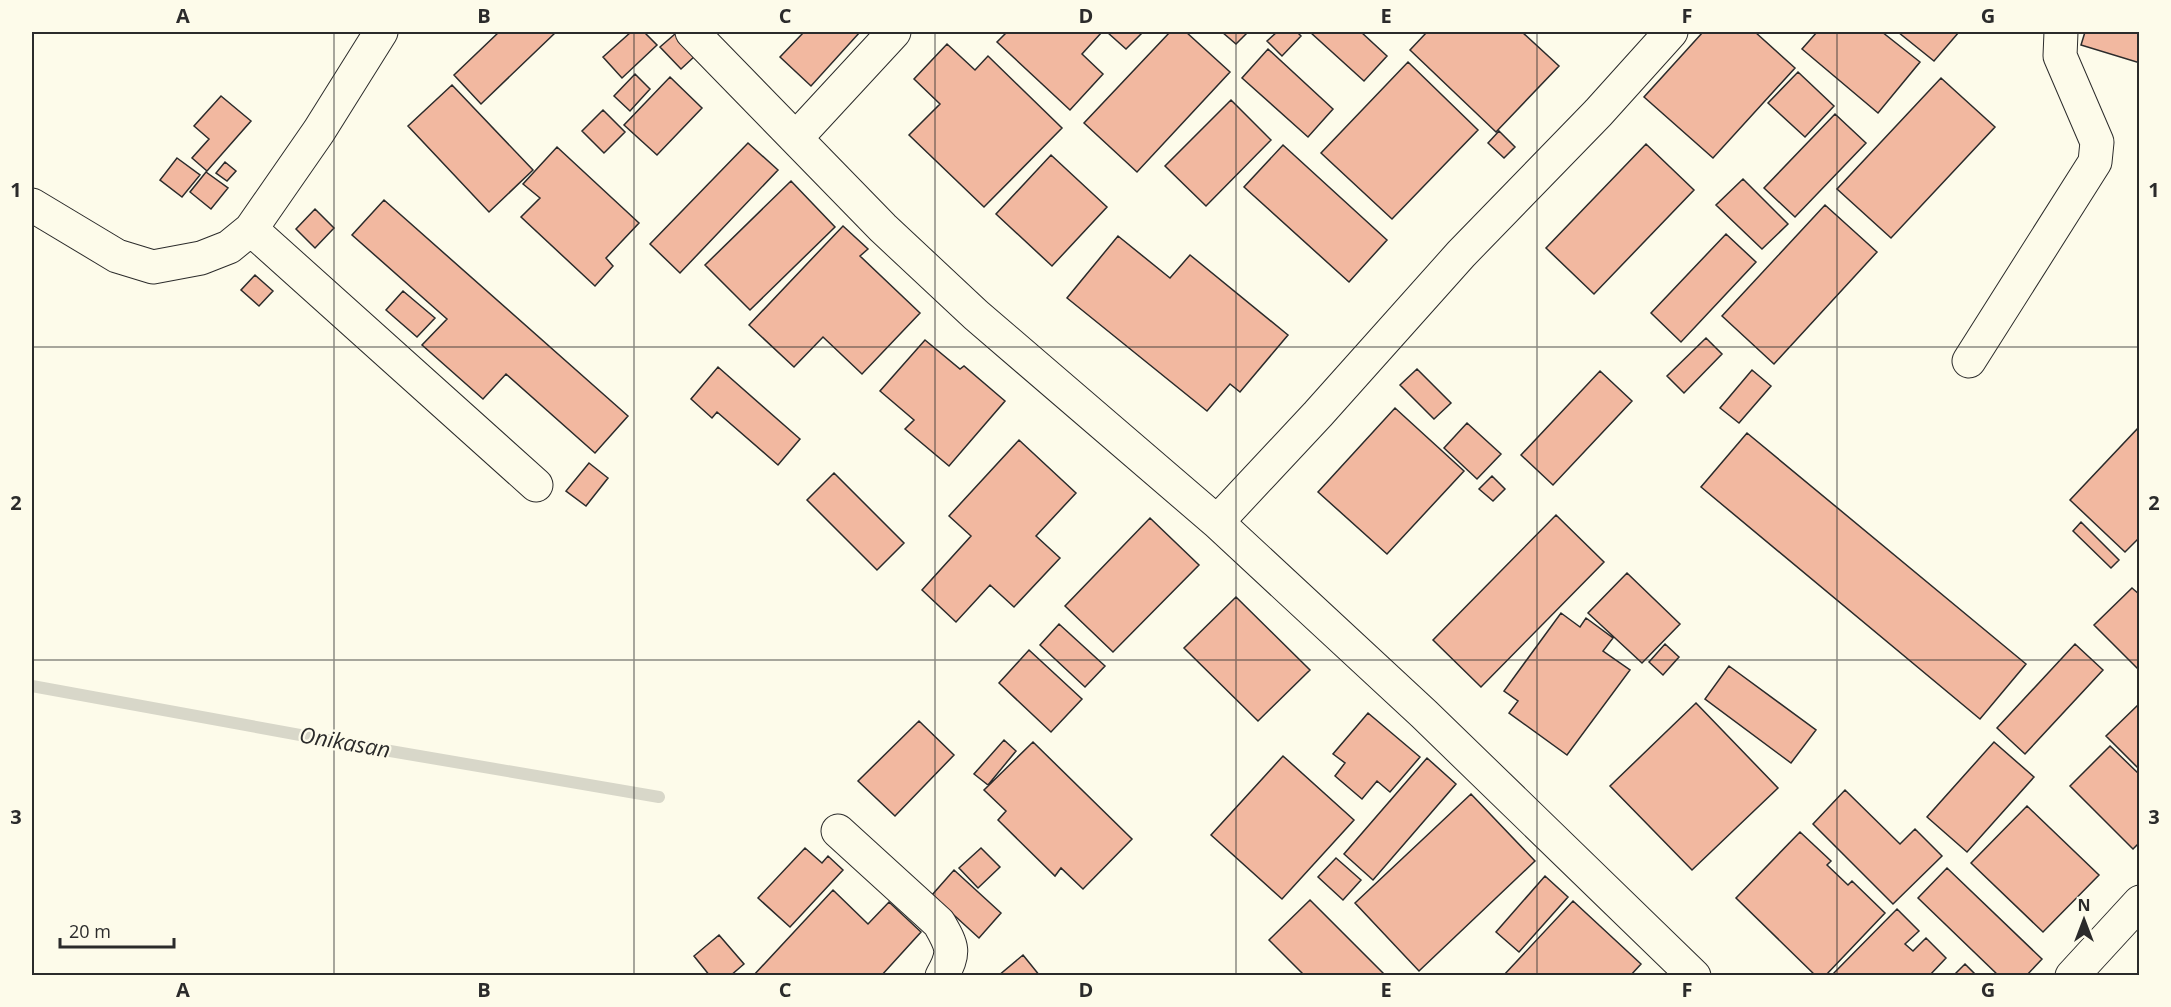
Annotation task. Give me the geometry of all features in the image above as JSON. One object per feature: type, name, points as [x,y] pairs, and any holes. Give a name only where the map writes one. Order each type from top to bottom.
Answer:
[{"type":"street","points":[[32,205],[117,256],[153,267],[201,258],[229,247],[251,229],[319,131],[381,32]]},
{"type":"street","points":[[692,32],[883,228],[976,315],[1217,522],[1424,714],[1694,975]]},
{"type":"street","points":[[796,138],[894,32]]},
{"type":"street","points":[[1217,522],[1461,255],[1598,113],[1671,32]]},
{"type":"street","points":[[1969,361],[2095,162],[2097,142],[2060,56],[2061,32]]},
{"type":"street","points":[[251,229],[536,485]]},
{"type":"street","points":[[838,831],[939,923],[950,942],[951,961],[942,975]]},
{"type":"street","points":[[2072,975],[2139,902]]},
{"type":"building","points":[[499,32],[556,32],[481,104],[454,75]]},
{"type":"building","points":[[631,32],[644,32],[657,45],[622,78],[603,57]]},
{"type":"building","points":[[804,32],[860,32],[811,86],[780,57]]},
{"type":"building","points":[[1007,32],[1102,32],[1082,54],[1103,74],[1070,110],[997,42]]},
{"type":"building","points":[[1107,32],[1143,32],[1126,49]]},
{"type":"building","points":[[1170,32],[1186,32],[1230,72],[1137,172],[1084,123]]},
{"type":"building","points":[[1222,32],[1248,32],[1236,44]]},
{"type":"building","points":[[1277,32],[1297,32],[1301,36],[1282,56],[1267,41]]},
{"type":"building","points":[[1310,32],[1361,32],[1387,56],[1364,81]]},
{"type":"building","points":[[1427,32],[1522,32],[1559,66],[1496,132],[1410,50]]},
{"type":"building","points":[[1703,32],[1755,32],[1795,68],[1713,158],[1644,97]]},
{"type":"building","points":[[1817,32],[1882,32],[1920,62],[1878,113],[1802,49]]},
{"type":"building","points":[[1898,32],[1959,32],[1934,61]]},
{"type":"building","points":[[2085,32],[2140,32],[2140,63],[2081,45]]},
{"type":"building","points":[[675,34],[696,55],[681,69],[660,47]]},
{"type":"building","points":[[947,44],[975,70],[988,56],[1062,128],[984,207],[909,135],[940,104],[914,79]]},
{"type":"building","points":[[1268,49],[1333,109],[1308,137],[1242,78]]},
{"type":"building","points":[[1408,62],[1478,130],[1392,219],[1321,153]]},
{"type":"building","points":[[1798,72],[1834,106],[1805,137],[1768,103]]},
{"type":"building","points":[[635,74],[650,89],[630,111],[614,96]]},
{"type":"building","points":[[670,77],[702,108],[657,155],[624,125]]},
{"type":"building","points":[[1941,78],[1995,127],[1891,238],[1837,189]]},
{"type":"building","points":[[452,85],[533,170],[489,212],[408,126]]},
{"type":"building","points":[[221,96],[251,121],[207,171],[192,158],[209,139],[194,126]]},
{"type":"building","points":[[1231,100],[1271,140],[1206,206],[1165,166]]},
{"type":"building","points":[[603,110],[625,132],[604,153],[582,131]]},
{"type":"building","points":[[1835,114],[1866,143],[1795,217],[1764,188]]},
{"type":"building","points":[[1499,131],[1515,147],[1504,158],[1488,143]]},
{"type":"building","points":[[748,143],[778,170],[680,273],[650,244]]},
{"type":"building","points":[[1646,144],[1694,190],[1594,294],[1546,248]]},
{"type":"building","points":[[1283,145],[1387,240],[1349,282],[1244,187]]},
{"type":"building","points":[[557,147],[639,223],[606,258],[613,266],[595,286],[521,217],[540,198],[523,184]]},
{"type":"building","points":[[1051,155],[1107,207],[1052,266],[996,214]]},
{"type":"building","points":[[177,158],[200,175],[182,197],[160,180]]},
{"type":"building","points":[[225,162],[236,171],[227,181],[216,173]]},
{"type":"building","points":[[206,172],[228,188],[211,209],[190,192]]},
{"type":"building","points":[[1743,179],[1788,224],[1762,249],[1716,205]]},
{"type":"building","points":[[791,181],[835,227],[750,310],[705,265]]},
{"type":"building","points":[[384,200],[628,416],[595,453],[506,374],[483,399],[422,345],[447,319],[352,235]]},
{"type":"building","points":[[1825,205],[1877,252],[1774,364],[1722,316]]},
{"type":"building","points":[[315,209],[334,228],[315,248],[296,229]]},
{"type":"building","points":[[843,226],[868,249],[860,256],[920,313],[862,374],[823,337],[794,367],[749,325]]},
{"type":"building","points":[[1726,234],[1756,262],[1681,342],[1651,313]]},
{"type":"building","points":[[1118,236],[1170,278],[1190,255],[1288,335],[1240,392],[1230,384],[1207,411],[1067,298]]},
{"type":"building","points":[[255,275],[273,291],[259,306],[241,290]]},
{"type":"building","points":[[403,291],[435,318],[417,337],[386,310]]},
{"type":"building","points":[[1706,338],[1722,354],[1684,393],[1667,376]]},
{"type":"building","points":[[925,340],[960,369],[964,366],[1005,401],[949,466],[905,429],[914,420],[880,391]]},
{"type":"building","points":[[718,367],[800,439],[778,465],[717,412],[712,418],[691,399]]},
{"type":"building","points":[[1417,369],[1451,403],[1434,419],[1400,385]]},
{"type":"building","points":[[1752,370],[1771,386],[1739,423],[1720,408]]},
{"type":"building","points":[[1600,371],[1632,401],[1553,485],[1521,455]]},
{"type":"building","points":[[1395,408],[1464,471],[1387,554],[1318,492]]},
{"type":"building","points":[[1467,423],[1501,454],[1477,479],[1444,448]]},
{"type":"building","points":[[2140,426],[2140,537],[2125,552],[2070,500]]},
{"type":"building","points":[[1747,433],[2026,664],[1980,719],[1701,487]]},
{"type":"building","points":[[1019,440],[1076,493],[1036,536],[1060,558],[1014,607],[990,585],[956,622],[922,590],[971,536],[949,516]]},
{"type":"building","points":[[589,463],[608,478],[586,506],[566,491]]},
{"type":"building","points":[[834,473],[904,543],[877,570],[807,500]]},
{"type":"building","points":[[1492,476],[1505,489],[1493,501],[1479,489]]},
{"type":"building","points":[[1556,515],[1604,562],[1481,687],[1433,640]]},
{"type":"building","points":[[1150,518],[1199,565],[1113,652],[1065,606]]},
{"type":"building","points":[[2081,522],[2119,560],[2111,568],[2073,531]]},
{"type":"building","points":[[1627,573],[1680,624],[1642,663],[1588,613]]},
{"type":"building","points":[[2132,588],[2140,595],[2140,671],[2094,625]]},
{"type":"building","points":[[1236,597],[1310,670],[1258,721],[1184,648]]},
{"type":"building","points":[[1561,613],[1580,627],[1586,618],[1613,638],[1603,651],[1630,670],[1567,755],[1509,713],[1518,701],[1504,691]]},
{"type":"building","points":[[1059,624],[1105,666],[1085,687],[1040,645]]},
{"type":"building","points":[[1665,644],[1679,657],[1663,675],[1649,662]]},
{"type":"building","points":[[2075,644],[2103,670],[2025,754],[1997,728]]},
{"type":"building","points":[[1029,650],[1082,699],[1051,732],[999,683]]},
{"type":"building","points":[[1729,666],[1816,730],[1791,763],[1705,699]]},
{"type":"building","points":[[1696,703],[1778,788],[1692,870],[1610,786]]},
{"type":"building","points":[[2140,703],[2140,770],[2106,736]]},
{"type":"building","points":[[1368,713],[1420,757],[1390,792],[1377,781],[1362,799],[1335,776],[1345,763],[1333,754]]},
{"type":"building","points":[[919,721],[954,755],[895,816],[858,781]]},
{"type":"building","points":[[1004,740],[1016,751],[988,785],[974,774]]},
{"type":"building","points":[[1033,742],[1132,839],[1083,889],[1061,868],[1055,876],[998,820],[1006,811],[984,790]]},
{"type":"building","points":[[1994,742],[2034,777],[1967,852],[1927,817]]},
{"type":"building","points":[[2110,746],[2140,775],[2140,842],[2133,849],[2070,786]]},
{"type":"building","points":[[1283,756],[1354,820],[1282,899],[1211,835]]},
{"type":"building","points":[[1427,758],[1456,784],[1373,880],[1344,854]]},
{"type":"building","points":[[1845,790],[1900,844],[1915,829],[1942,856],[1893,904],[1813,824]]},
{"type":"building","points":[[1471,794],[1535,861],[1419,971],[1355,903]]},
{"type":"building","points":[[2027,806],[2099,875],[2043,932],[1971,863]]},
{"type":"building","points":[[1800,832],[1831,861],[1827,865],[1848,885],[1852,881],[1885,913],[1825,976],[1816,976],[1736,898]]},
{"type":"building","points":[[805,848],[822,863],[828,856],[843,870],[790,927],[758,898]]},
{"type":"building","points":[[981,848],[1000,867],[978,888],[959,868]]},
{"type":"building","points":[[1336,858],[1361,880],[1343,900],[1318,877]]},
{"type":"building","points":[[1947,868],[2042,959],[2026,976],[1999,976],[1918,898]]},
{"type":"building","points":[[954,870],[1001,913],[979,938],[932,895]]},
{"type":"building","points":[[1545,876],[1568,897],[1519,952],[1496,932]]},
{"type":"building","points":[[833,890],[868,924],[889,902],[921,932],[881,976],[753,976]]},
{"type":"building","points":[[1310,900],[1386,976],[1305,976],[1269,940]]},
{"type":"building","points":[[1573,901],[1641,964],[1630,976],[1503,976]]},
{"type":"building","points":[[1897,909],[1919,931],[1905,944],[1913,951],[1926,938],[1946,958],[1929,976],[1831,976]]},
{"type":"building","points":[[719,935],[744,964],[730,976],[710,976],[694,956]]},
{"type":"building","points":[[1023,955],[1040,976],[998,976]]},
{"type":"building","points":[[1965,964],[1977,976],[1953,976]]},
{"type":"waterway","name":"Onikasan","points":[[32,686],[659,797]]}]
